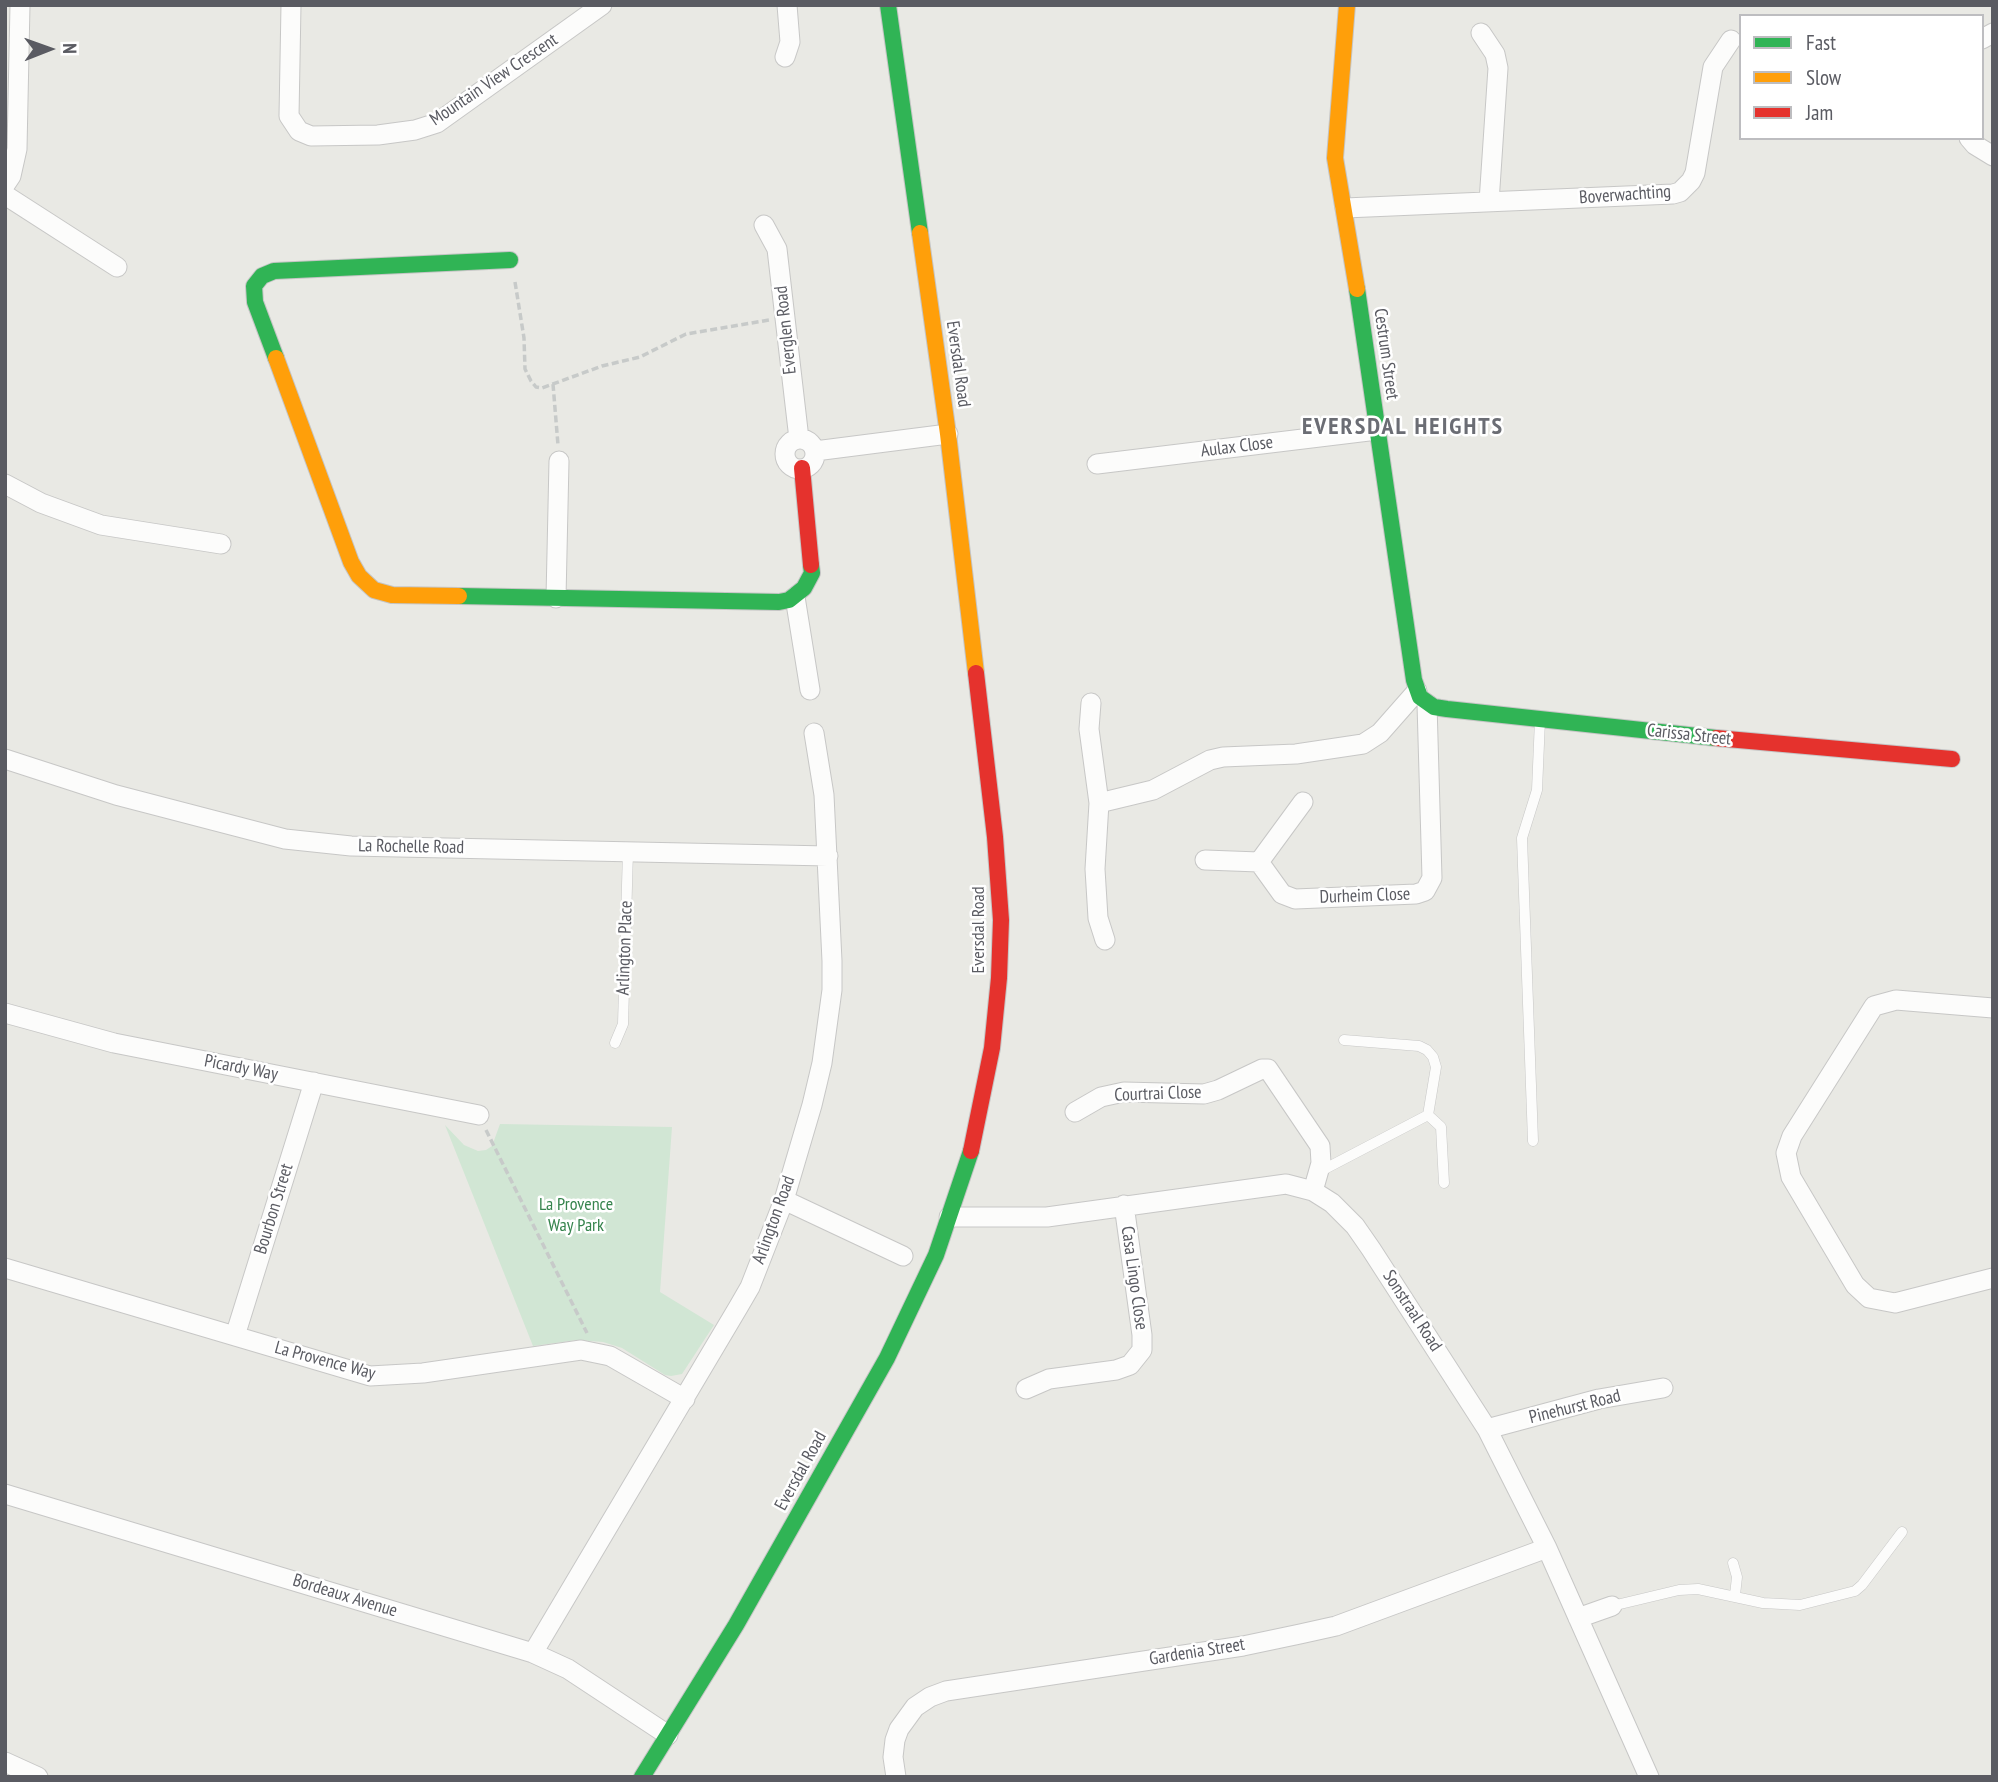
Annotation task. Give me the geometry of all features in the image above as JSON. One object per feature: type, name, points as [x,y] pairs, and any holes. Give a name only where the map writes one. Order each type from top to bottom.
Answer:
[{"type":"street","points":[[5,185],[11,176],[17,149],[20,5]]},
{"type":"street","name":"Mountain View Crescent","points":[[291,5],[289,116],[299,131],[311,136],[378,135],[415,130],[437,123],[602,5]]},
{"type":"street","points":[[785,57],[790,41],[787,5]]},
{"type":"street","name":"Eversdal Road","points":[[642,1777],[736,1625],[887,1358],[917,1299],[949,1217],[978,1121],[987,1080],[999,978],[1001,920],[987,756],[948,434],[888,5]]},
{"type":"street","name":"Cestrum Street","points":[[1347,5],[1335,158],[1422,697]]},
{"type":"street","points":[[1481,33],[1495,54],[1498,68],[1489,202]]},
{"type":"street","name":"Boverwachting","points":[[1345,208],[1680,192],[1687,187],[1695,173],[1713,67],[1731,40]]},
{"type":"street","points":[[1971,140],[1975,145],[1991,152]]},
{"type":"street","points":[[5,195],[117,267]]},
{"type":"street","name":"Everglen Road","points":[[764,225],[777,249],[799,439]]},
{"type":"street","points":[[510,260],[274,271],[258,280],[253,294],[351,562],[359,576],[374,590],[392,595],[779,602],[795,597],[809,581],[813,564],[802,468]]},
{"type":"street","name":"Aulax Close","points":[[1097,464],[1377,430]]},
{"type":"street","points":[[815,451],[948,434]]},
{"type":"street","points":[[799,439],[811,443],[815,451],[813,461],[802,468],[792,466],[786,457],[787,447],[799,439]]},
{"type":"street","points":[[556,598],[559,461]]},
{"type":"street","points":[[5,484],[41,503],[101,525],[221,544]]},
{"type":"street","points":[[795,597],[810,690]]},
{"type":"street","points":[[1099,803],[1153,790],[1210,760],[1223,757],[1305,754],[1363,744],[1422,697]]},
{"type":"street","name":"Carissa Street","points":[[1422,697],[1442,709],[1771,744],[1952,759]]},
{"type":"street","name":"Durheim Close","points":[[1259,862],[1278,891],[1295,899],[1416,894],[1425,891],[1432,878],[1422,697]]},
{"type":"street","points":[[1091,703],[1089,729],[1099,803],[1095,869],[1098,918],[1105,940]]},
{"type":"street","name":"Arlington Road","points":[[533,1653],[750,1287],[784,1200],[813,1105],[832,990],[824,795],[814,733]]},
{"type":"street","name":"La Rochelle Road","points":[[5,759],[116,795],[285,839],[351,846],[828,856]]},
{"type":"street","points":[[1205,860],[1259,862],[1303,802]]},
{"type":"street","points":[[1993,1007],[1896,1000],[1874,1006],[1792,1136],[1786,1153],[1791,1177],[1855,1285],[1869,1298],[1895,1303],[1993,1278]]},
{"type":"street","name":"Picardy Way","points":[[5,1013],[114,1043],[479,1115]]},
{"type":"street","name":"Courtrai Close","points":[[1075,1112],[1101,1097],[1124,1092],[1204,1094],[1262,1069],[1268,1069],[1320,1146],[1321,1163],[1313,1191]]},
{"type":"street","name":"Bourbon Street","points":[[235,1336],[314,1082]]},
{"type":"street","name":"Sonstraal Road","points":[[949,1217],[1036,1218],[1275,1184],[1294,1185],[1313,1191],[1332,1203],[1355,1226],[1487,1429],[1547,1548],[1649,1777]]},
{"type":"street","points":[[784,1200],[903,1256]]},
{"type":"street","name":"Casa Lingo Close","points":[[1026,1389],[1049,1379],[1116,1370],[1130,1365],[1142,1350],[1124,1205]]},
{"type":"street","name":"La Provence Way","points":[[5,1268],[370,1376],[423,1373],[567,1352],[597,1353],[610,1356],[685,1399]]},
{"type":"street","name":"Pinehurst Road","points":[[1487,1429],[1599,1399],[1663,1388]]},
{"type":"street","name":"Bordeaux Avenue","points":[[5,1494],[533,1653],[568,1669],[668,1735]]},
{"type":"street","name":"Gardenia Street","points":[[896,1777],[893,1757],[899,1729],[915,1707],[930,1696],[946,1691],[1243,1646],[1312,1632],[1547,1548]]},
{"type":"street","points":[[1578,1618],[1612,1606]]},
{"type":"street","points":[[5,1762],[38,1777]]},
{"type":"lane","points":[[1534,1141],[1522,838],[1537,790],[1540,719]]},
{"type":"lane","name":"Arlington Place","points":[[615,1043],[623,1024],[628,851]]},
{"type":"lane","points":[[1345,1040],[1419,1046],[1427,1050],[1436,1067],[1428,1115]]},
{"type":"lane","points":[[1319,1172],[1428,1115]]},
{"type":"lane","points":[[1428,1115],[1438,1123],[1443,1133],[1444,1183]]},
{"type":"lane","points":[[1612,1606],[1689,1589],[1735,1595],[1763,1603],[1800,1605],[1855,1591],[1863,1585],[1902,1532]]},
{"type":"lane","points":[[1733,1563],[1737,1577],[1735,1595]]},
{"type":"path","points":[[510,260],[524,338],[526,369],[536,387],[542,388],[602,366],[640,357],[686,334],[753,321],[785,319]]},
{"type":"path","points":[[553,384],[559,461]]},
{"type":"path","points":[[479,1115],[597,1353]]},
{"type":"green space","name":"La Provence Way Park","points":[[500,1124],[672,1127],[660,1292],[714,1325],[682,1374],[665,1375],[622,1348],[603,1342],[577,1340],[533,1346],[445,1125],[464,1145],[478,1151],[492,1146]]},
{"type":"traffic: fast","points":[[888,5],[920,233]]},
{"type":"traffic: fast","points":[[276,358],[255,302],[254,286],[262,276],[274,271],[510,260]]},
{"type":"traffic: fast","points":[[1357,289],[1414,680],[1420,697],[1434,707],[1447,709],[1716,738]]},
{"type":"traffic: fast","points":[[459,596],[779,602],[789,600],[804,588],[812,573],[811,565]]},
{"type":"traffic: fast","points":[[642,1777],[736,1625],[887,1358],[936,1255],[971,1151]]},
{"type":"traffic: slow","points":[[1347,5],[1335,158],[1357,289]]},
{"type":"traffic: slow","points":[[920,233],[948,434],[976,673]]},
{"type":"traffic: slow","points":[[276,358],[351,562],[359,576],[374,590],[392,595],[459,596]]},
{"type":"traffic: jam","points":[[802,468],[811,565]]},
{"type":"traffic: jam","points":[[971,1151],[992,1048],[1001,920],[995,837],[976,673]]},
{"type":"traffic: jam","points":[[1716,738],[1952,759]]},
{"type":"district","name":"EVERSDAL HEIGHTS","points":[[1403,427]]}]
